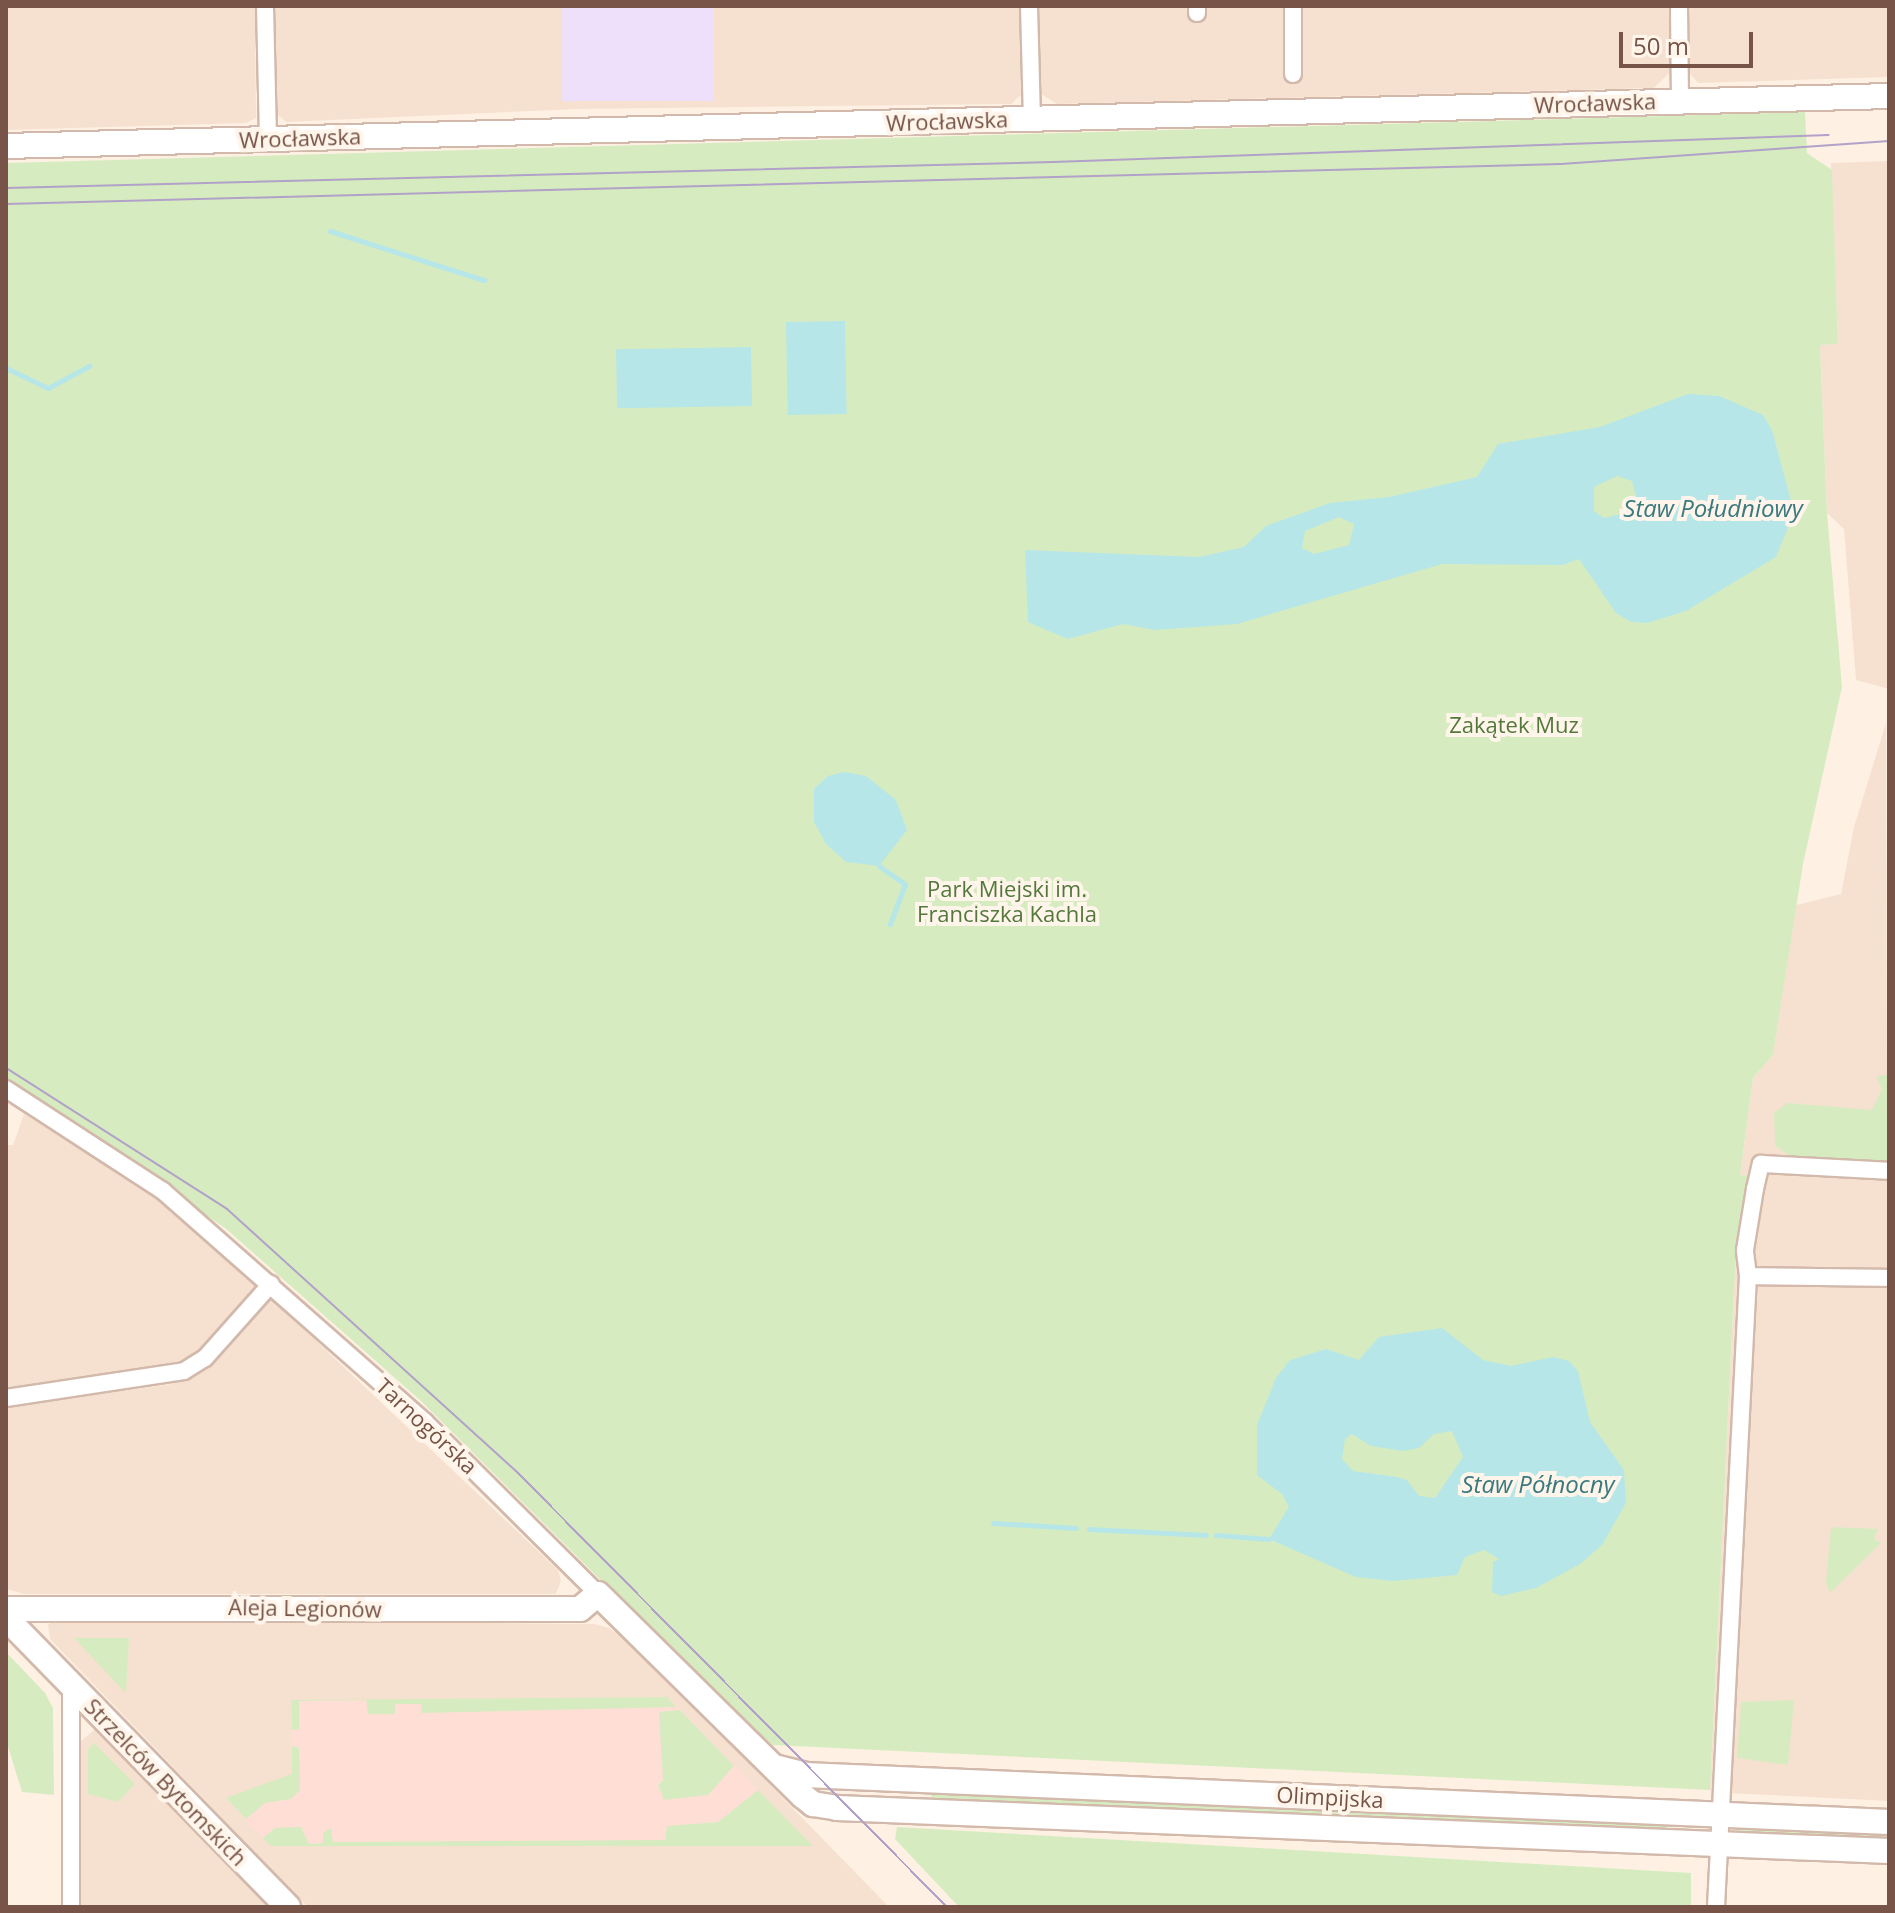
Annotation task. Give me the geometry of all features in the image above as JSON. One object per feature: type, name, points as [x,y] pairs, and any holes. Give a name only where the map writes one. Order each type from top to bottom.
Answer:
[{"type":"street","points":[[265,6],[268,138]]},
{"type":"street","points":[[1029,6],[1032,118]]},
{"type":"street","points":[[1293,6],[1293,74]]},
{"type":"street","points":[[1679,6],[1680,101]]},
{"type":"street","name":"Wrocławska","points":[[6,146],[1889,96]]},
{"type":"street","name":"Tarnogórska","points":[[6,1089],[163,1191],[271,1284],[425,1422],[813,1804]]},
{"type":"street","points":[[1716,1907],[1748,1276],[1745,1250],[1761,1164],[1889,1171]]},
{"type":"street","points":[[1748,1276],[1889,1278]]},
{"type":"street","points":[[6,1398],[184,1371],[205,1358],[271,1284]]},
{"type":"street","name":"Aleja Legionów","points":[[6,1609],[580,1609],[598,1594]]},
{"type":"street","points":[[44,1658],[34,1629],[54,1608]]},
{"type":"street","name":"Strzelców Bytomskich","points":[[6,1618],[288,1907]]},
{"type":"street","points":[[6,1638],[44,1658]]},
{"type":"street","points":[[71,1685],[71,1907]]},
{"type":"street","name":"Olimpijska","points":[[772,1766],[805,1775],[1889,1822]]},
{"type":"street","name":"Olimpijska","points":[[813,1804],[1889,1851]]},
{"type":"shaded area","points":[[6,6],[255,6],[256,118],[246,123],[6,130]]},
{"type":"shaded area","points":[[273,6],[1020,6],[1021,95],[1011,104],[576,109],[286,122],[275,112]]},
{"type":"shaded area","points":[[562,6],[713,6],[713,101],[562,101]]},
{"type":"shaded area","points":[[1039,6],[1889,6],[1889,77],[1698,83],[1690,74],[1689,55],[1671,55],[1669,73],[1654,88],[1057,104],[1041,94]]},
{"type":"shaded area","points":[[1889,161],[1889,689],[1856,680],[1844,529],[1827,513],[1820,345],[1838,343],[1831,163]]},
{"type":"shaded area","points":[[1886,723],[1889,1801],[1727,1793],[1710,1790],[1736,1249],[1748,1177],[1740,1175],[1753,1078],[1773,1055],[1796,905],[1841,894],[1854,827]]},
{"type":"shaded area","points":[[24,1114],[143,1187],[258,1286],[201,1350],[165,1368],[6,1390],[6,1145],[13,1145]]},
{"type":"shaded area","points":[[271,1298],[558,1570],[561,1581],[556,1594],[24,1594],[6,1589],[6,1407],[172,1384]]},
{"type":"shaded area","points":[[56,1619],[594,1624],[609,1628],[635,1646],[889,1907],[308,1907],[50,1639],[48,1625]]},
{"type":"shaded area","points":[[667,1697],[813,1846],[270,1846],[226,1798],[292,1774],[291,1700]]},
{"type":"shaded area","points":[[95,1729],[269,1907],[80,1907],[80,1742]]},
{"type":"green space","name":"Park Miejski im. Franciszka Kachla","points":[[1805,112],[1807,153],[1832,170],[1838,344],[1820,345],[1827,513],[1842,687],[1803,864],[1773,1055],[1753,1078],[1740,1175],[1749,1176],[1736,1249],[1710,1790],[773,1745],[734,1713],[421,1401],[225,1228],[6,1082],[6,163]]},
{"type":"green space","points":[[1889,1074],[1889,1165],[1796,1160],[1775,1146],[1774,1113],[1787,1103],[1872,1110],[1882,1089],[1876,1077]]},
{"type":"green space","points":[[1831,1527],[1878,1529],[1874,1539],[1881,1543],[1830,1593],[1826,1582]]},
{"type":"green space","points":[[74,1638],[129,1638],[126,1693],[116,1683]]},
{"type":"green space","points":[[6,1652],[45,1693],[53,1708],[54,1795],[22,1792],[6,1740]]},
{"type":"green space","points":[[667,1697],[676,1707],[422,1713],[421,1704],[395,1704],[395,1714],[368,1714],[366,1700],[299,1701],[299,1729],[292,1730],[291,1700]]},
{"type":"green space","points":[[1794,1700],[1788,1765],[1737,1758],[1741,1702]]},
{"type":"green space","points":[[680,1710],[734,1766],[708,1795],[664,1800],[658,1785],[663,1780],[659,1712]]},
{"type":"green space","points":[[94,1743],[135,1784],[118,1802],[88,1794],[88,1749]]},
{"type":"green space","points":[[292,1746],[299,1748],[300,1790],[291,1799],[265,1803],[246,1819],[226,1798],[292,1774]]},
{"type":"green space","points":[[932,1787],[1667,1826],[1666,1840],[931,1802]]},
{"type":"green space","points":[[758,1790],[813,1846],[270,1846],[263,1838],[275,1828],[301,1827],[309,1844],[323,1843],[323,1833],[331,1828],[333,1842],[665,1840],[667,1826],[718,1822]]},
{"type":"green space","points":[[1735,1826],[1889,1831],[1889,1843],[1738,1835]]},
{"type":"green space","points":[[897,1827],[1691,1873],[1691,1907],[959,1907],[895,1839]]},
{"type":"water","points":[[845,321],[847,414],[788,415],[786,322]]},
{"type":"water","points":[[751,347],[752,406],[617,408],[616,349]]},
{"type":"water","name":"Staw Południowy","points":[[1688,394],[1719,396],[1763,415],[1772,430],[1794,512],[1776,557],[1686,611],[1647,623],[1631,622],[1616,613],[1579,559],[1563,565],[1442,564],[1237,624],[1155,630],[1123,624],[1068,639],[1028,622],[1025,550],[1199,557],[1244,547],[1266,526],[1330,503],[1389,497],[1477,477],[1498,444],[1600,427]],"holes":[[[1617,476],[1632,481],[1637,500],[1630,512],[1604,518],[1594,511],[1594,487]],[[1339,517],[1354,524],[1349,545],[1314,554],[1302,548],[1305,531]]]},
{"type":"water","points":[[844,772],[866,776],[896,800],[907,830],[879,866],[846,862],[826,844],[814,822],[814,789],[828,776]]},
{"type":"water","name":"Staw Północny","points":[[1442,1328],[1483,1360],[1511,1366],[1553,1357],[1569,1361],[1578,1371],[1590,1422],[1624,1470],[1626,1503],[1602,1545],[1580,1564],[1536,1588],[1501,1596],[1492,1592],[1493,1562],[1499,1559],[1484,1550],[1465,1557],[1457,1575],[1393,1581],[1356,1577],[1269,1539],[1289,1507],[1282,1494],[1257,1475],[1257,1425],[1276,1378],[1290,1360],[1326,1349],[1359,1360],[1379,1337]],"holes":[[[1452,1431],[1463,1457],[1435,1498],[1419,1496],[1407,1480],[1353,1471],[1342,1459],[1345,1439],[1352,1434],[1371,1446],[1403,1451],[1419,1448],[1434,1434]]]},
{"type":"waterway","points":[[330,231],[484,280]]},
{"type":"waterway","points":[[6,368],[48,388],[89,366]]},
{"type":"waterway","points":[[879,866],[905,884],[890,924]]},
{"type":"waterway","points":[[993,1523],[1076,1528]]},
{"type":"waterway","points":[[1089,1529],[1206,1535]]},
{"type":"waterway","points":[[1216,1535],[1269,1539]]},
{"type":"tram line","points":[[6,188],[1053,162],[1829,135]]},
{"type":"tram line","points":[[6,204],[1560,164],[1889,141]]},
{"type":"tram line","points":[[6,1068],[227,1209],[516,1471],[947,1907]]},
{"type":"park label","name":"Zakątek Muz","points":[[1514,725]]}]
